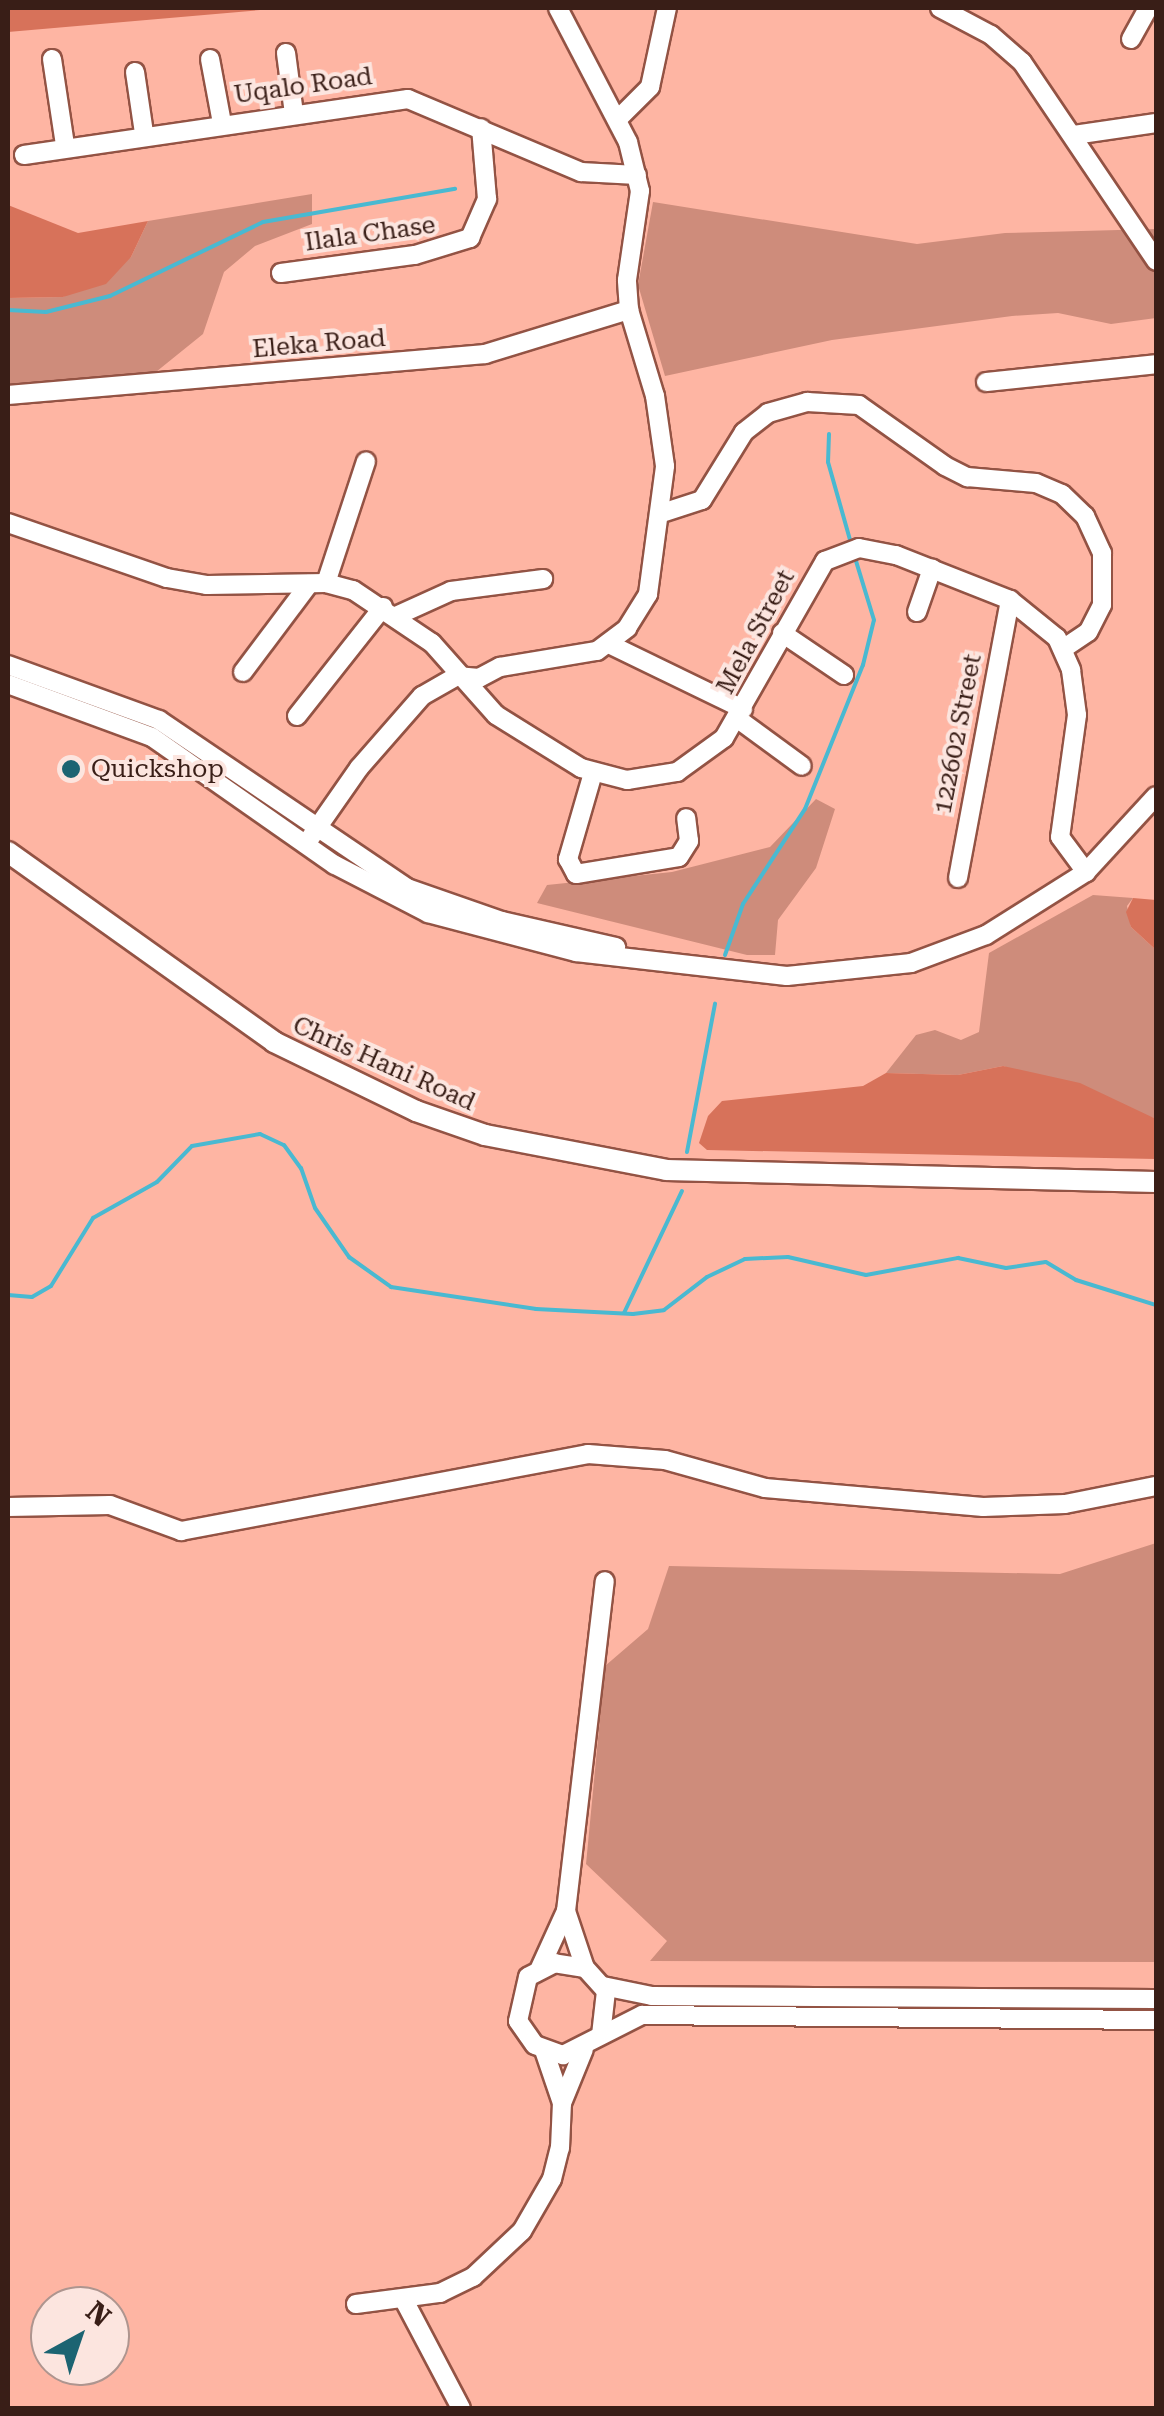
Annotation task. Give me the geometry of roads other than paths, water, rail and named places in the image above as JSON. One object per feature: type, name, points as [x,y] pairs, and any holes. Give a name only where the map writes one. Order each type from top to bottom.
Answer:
[{"type":"main road","name":"Chris Hani Road","points":[[8,852],[274,1042],[416,1112],[485,1135],[666,1170],[1156,1182]]},
{"type":"street","points":[[311,837],[404,713],[457,676],[479,678],[500,667],[577,658],[609,644],[648,594],[662,513],[663,435],[630,310],[637,175],[617,120],[558,8]]},
{"type":"street","points":[[617,120],[655,74],[667,8]]},
{"type":"street","points":[[940,8],[991,34],[1022,62],[1156,262]]},
{"type":"street","points":[[1131,39],[1148,8]]},
{"type":"street","points":[[286,52],[294,114]]},
{"type":"street","points":[[52,59],[65,145]]},
{"type":"street","points":[[210,59],[222,123]]},
{"type":"street","points":[[135,72],[144,134]]},
{"type":"street","name":"Uqalo Road","points":[[24,155],[65,145],[408,100],[581,172],[637,175]]},
{"type":"street","points":[[1074,135],[1156,123]]},
{"type":"street","name":"Ilala Chase","points":[[281,273],[416,255],[470,238],[487,199],[481,128]]},
{"type":"street","name":"Eleka Road","points":[[8,395],[484,354],[630,310]]},
{"type":"street","points":[[986,382],[1156,364]]},
{"type":"street","points":[[662,513],[702,500],[744,432],[768,413],[808,402],[859,404],[945,466],[967,476],[1036,483],[1062,494],[1085,516],[1102,553],[1102,605],[1088,632],[1063,649],[1077,715],[1060,837],[1086,872]]},
{"type":"street","points":[[243,672],[318,584],[366,462]]},
{"type":"street","points":[[8,523],[167,578],[252,588],[318,584]]},
{"type":"street","name":"Mela Street","points":[[318,584],[389,611],[442,654],[457,676],[496,715],[593,774],[644,780],[677,772],[708,753],[741,714],[812,577],[840,552],[880,550],[1010,600],[1044,624],[1063,649]]},
{"type":"street","points":[[917,612],[932,569]]},
{"type":"street","points":[[297,716],[389,611],[451,591],[543,579]]},
{"type":"street","name":"122602 Street","points":[[958,878],[1010,600]]},
{"type":"street","points":[[782,634],[844,674]]},
{"type":"street","points":[[609,644],[657,673],[741,714],[802,766]]},
{"type":"street","points":[[8,665],[159,720],[368,885],[458,924],[576,952],[787,976],[911,963],[986,936],[1086,872],[1156,796]]},
{"type":"street","points":[[8,684],[152,737],[311,837]]},
{"type":"street","points":[[593,774],[568,860],[576,874],[680,857],[689,840],[686,818]]},
{"type":"street","points":[[8,1508],[110,1505],[182,1531],[588,1454],[666,1460],[765,1488],[983,1507],[1064,1504],[1156,1486]]},
{"type":"street","points":[[605,1581],[566,1912],[540,1968],[520,1990],[516,2006],[524,2034],[544,2050],[563,2055],[584,2049],[626,2020],[665,2014],[1156,2020]]},
{"type":"street","points":[[566,1912],[585,1968],[602,1986],[609,2006],[602,2034]]},
{"type":"street","points":[[540,1968],[570,1962],[585,1968]]},
{"type":"street","points":[[602,1986],[652,1996],[1156,1998]]},
{"type":"street","points":[[356,2304],[405,2302],[473,2277],[522,2232],[552,2180],[562,2102],[584,2049]]},
{"type":"street","points":[[544,2050],[562,2102]]},
{"type":"street","points":[[405,2302],[461,2408]]},
{"type":"waterway","points":[[8,310],[46,312],[110,296],[263,222],[455,189]]},
{"type":"waterway","points":[[829,434],[828,462],[850,540]]},
{"type":"waterway","points":[[725,955],[743,904],[805,809],[863,665],[874,620],[856,561]]},
{"type":"waterway","points":[[687,1152],[715,1004]]},
{"type":"waterway","points":[[8,1295],[32,1297],[51,1286],[93,1218],[157,1182],[192,1146],[260,1134],[284,1145],[301,1168],[315,1208],[349,1257],[391,1287],[536,1309],[633,1314],[664,1310],[707,1277],[745,1259],[788,1257],[866,1275],[958,1258],[1006,1268],[1046,1262],[1076,1280],[1156,1305]]},
{"type":"waterway","points":[[624,1313],[682,1191]]},
{"type":"place","name":"Quickshop","points":[[71,769]]}]
